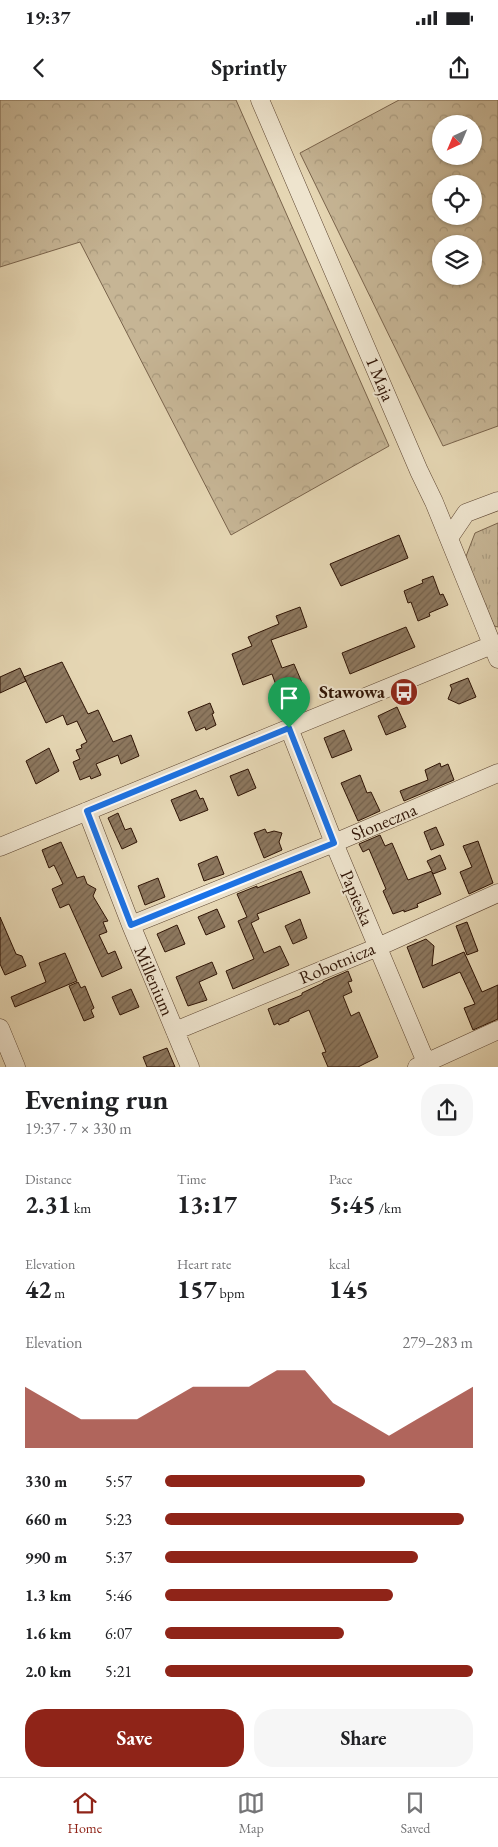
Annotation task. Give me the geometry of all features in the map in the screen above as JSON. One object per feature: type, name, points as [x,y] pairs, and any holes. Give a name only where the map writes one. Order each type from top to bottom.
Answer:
[{"type":"street","name":"1 Maja","points":[[260,100],[449,538],[495,652]]},
{"type":"street","points":[[449,538],[466,513],[498,501]]},
{"type":"street","points":[[0,847],[289,728],[495,652]]},
{"type":"street","name":"Papieska","points":[[289,728],[334,843],[378,947],[423,1066]]},
{"type":"street","name":"Słoneczna","points":[[131,925],[334,843],[498,773]]},
{"type":"street","name":"Millenium","points":[[87,811],[131,925],[190,1067]]},
{"type":"street","name":"Robotnicza","points":[[175,1031],[378,947],[498,893]]},
{"type":"street","points":[[0,1028],[16,1067]]},
{"type":"street","points":[[423,1066],[498,1030]]},
{"type":"green space","points":[[0,100],[236,100],[389,446],[231,535],[80,242],[0,267]]},
{"type":"green space","points":[[399,100],[498,100],[498,426],[443,446],[300,153]]},
{"type":"green space","points":[[498,523],[498,627],[494,626],[465,559],[475,533]]},
{"type":"building","points":[[399,535],[408,558],[341,586],[330,564]]},
{"type":"building","points":[[433,576],[440,595],[443,594],[448,605],[429,613],[430,616],[418,621],[411,602],[408,603],[404,591],[423,583],[422,580]]},
{"type":"building","points":[[300,607],[307,627],[271,640],[282,668],[294,664],[303,685],[294,689],[296,693],[281,699],[272,674],[243,685],[232,654],[252,646],[248,637],[279,624],[276,616]]},
{"type":"building","points":[[406,627],[415,647],[350,674],[342,653]]},
{"type":"building","points":[[62,662],[88,714],[98,710],[113,742],[131,735],[139,756],[121,764],[118,755],[96,764],[101,775],[91,779],[90,776],[80,780],[73,762],[80,759],[76,750],[82,748],[81,745],[87,742],[77,721],[67,725],[63,715],[46,723],[24,677]]},
{"type":"building","points":[[20,668],[26,681],[0,693],[0,677]]},
{"type":"building","points":[[468,678],[476,697],[459,704],[448,699],[452,689],[450,685]]},
{"type":"building","points":[[210,703],[216,725],[206,730],[205,727],[196,731],[188,712]]},
{"type":"building","points":[[397,707],[406,727],[386,735],[378,716]]},
{"type":"building","points":[[344,730],[352,750],[332,758],[324,738]]},
{"type":"building","points":[[49,748],[59,771],[36,784],[26,761]]},
{"type":"building","points":[[440,763],[441,767],[448,764],[454,780],[404,801],[400,791],[428,780],[425,770]]},
{"type":"building","points":[[248,769],[256,788],[238,796],[230,776]]},
{"type":"building","points":[[360,775],[367,793],[371,792],[380,811],[358,821],[341,783]]},
{"type":"building","points":[[196,790],[200,799],[203,798],[208,810],[180,821],[171,800]]},
{"type":"building","points":[[118,813],[125,830],[131,828],[137,842],[122,849],[108,818]]},
{"type":"building","points":[[436,827],[444,845],[431,850],[424,832]]},
{"type":"building","points":[[265,829],[267,833],[274,831],[282,833],[279,842],[282,850],[264,858],[254,833]]},
{"type":"building","points":[[380,835],[385,846],[392,843],[408,880],[432,871],[427,861],[440,855],[446,869],[433,874],[432,872],[441,894],[417,904],[418,907],[393,914],[383,891],[386,889],[369,849],[363,852],[359,844]]},
{"type":"building","points":[[478,841],[493,883],[469,894],[460,872],[472,867],[463,846]]},
{"type":"building","points":[[61,842],[77,878],[84,876],[87,884],[96,889],[93,896],[108,921],[103,922],[107,932],[99,935],[108,954],[115,951],[122,968],[102,977],[69,904],[60,908],[52,889],[63,884],[54,865],[49,868],[42,850]]},
{"type":"building","points":[[217,856],[224,874],[204,881],[198,864]]},
{"type":"building","points":[[301,871],[310,893],[257,914],[259,919],[251,923],[264,953],[280,946],[289,965],[233,989],[226,971],[254,959],[238,921],[247,917],[237,894]]},
{"type":"building","points":[[158,878],[165,897],[145,905],[138,886]]},
{"type":"building","points":[[217,909],[225,927],[206,935],[198,917]]},
{"type":"building","points":[[0,917],[16,954],[22,956],[26,966],[5,975],[0,964]]},
{"type":"building","points":[[300,919],[307,938],[293,944],[285,926]]},
{"type":"building","points":[[467,922],[478,951],[467,955],[456,926]]},
{"type":"building","points":[[177,925],[185,944],[165,952],[157,934]]},
{"type":"building","points":[[426,939],[434,946],[432,966],[464,952],[482,992],[498,985],[498,1019],[473,1030],[464,1008],[475,1004],[460,972],[423,988],[407,947]]},
{"type":"building","points":[[65,953],[77,981],[15,1007],[11,997],[46,982],[39,963]]},
{"type":"building","points":[[212,962],[217,974],[199,982],[207,1000],[188,1006],[176,977]]},
{"type":"building","points":[[348,971],[352,981],[348,982],[352,992],[343,996],[351,1016],[359,1012],[378,1057],[358,1067],[328,1067],[322,1053],[326,1052],[309,1010],[289,1019],[289,1021],[274,1025],[268,1009],[302,995],[302,993],[323,982]]},
{"type":"building","points":[[78,982],[81,988],[85,986],[94,1008],[91,1010],[94,1017],[84,1021],[69,986]]},
{"type":"building","points":[[131,989],[139,1007],[120,1015],[112,997]]},
{"type":"building","points":[[167,1048],[175,1067],[147,1067],[143,1057]]},
{"type":"place","name":"Stawowa","points":[[404,692]]},
{"type":"route","points":[[289,728],[334,843],[131,925],[87,811],[289,728]]}]
